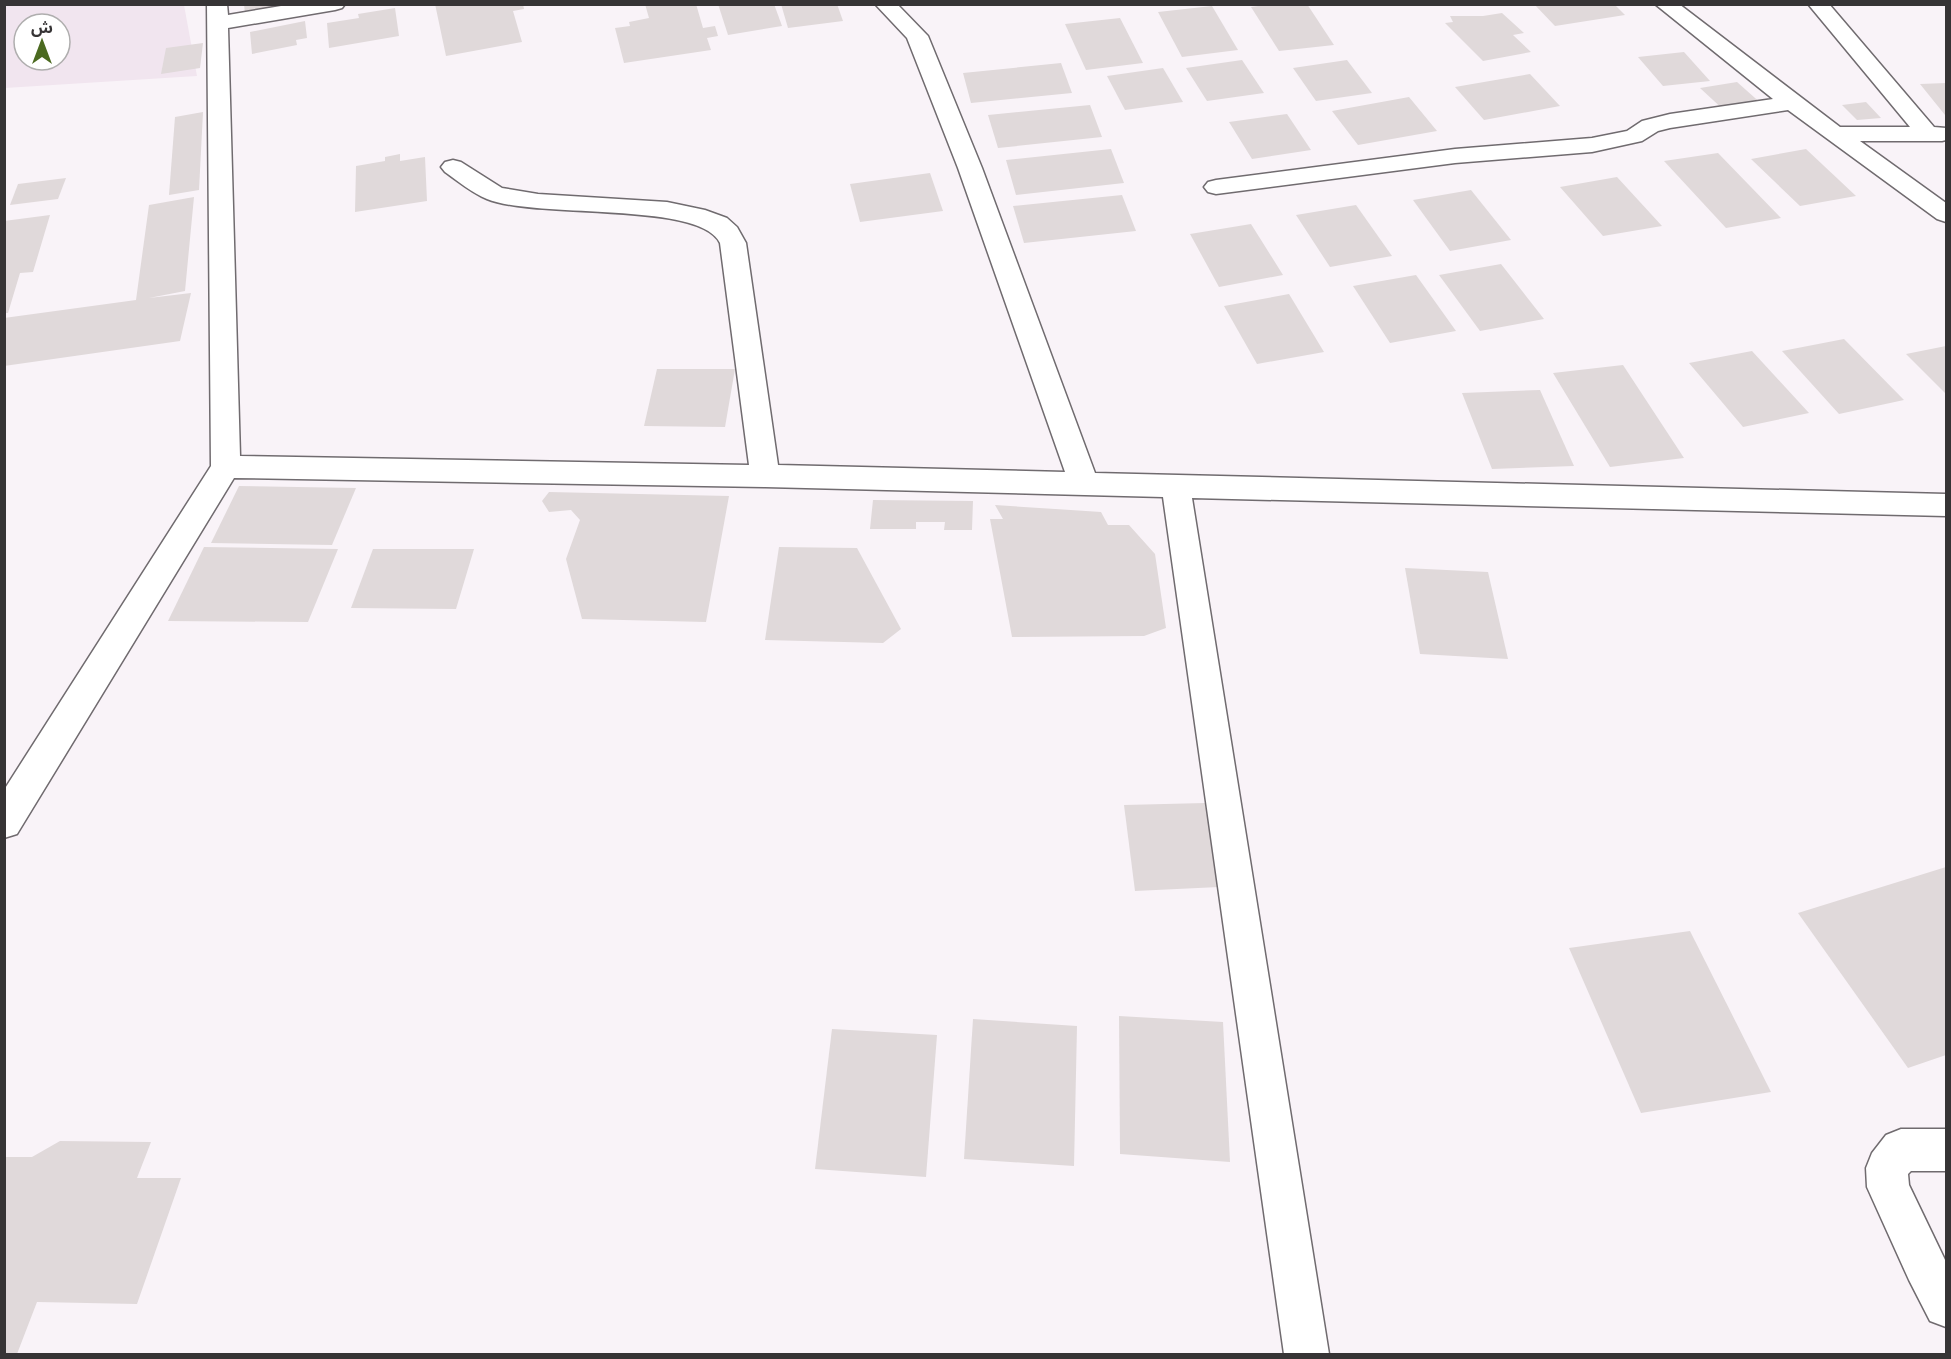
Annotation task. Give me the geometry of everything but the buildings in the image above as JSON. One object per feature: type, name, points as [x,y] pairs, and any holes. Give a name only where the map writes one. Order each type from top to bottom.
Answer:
[{"type":"street","points":[[4,822],[226,466],[218,14],[335,4]]},
{"type":"street","points":[[885,4],[917,36],[970,168],[1084,484]]},
{"type":"street","points":[[1665,4],[1792,103],[1947,214]]},
{"type":"street","points":[[1818,4],[1937,134]]},
{"type":"street","points":[[1216,187],[1455,156],[1593,145],[1634,136],[1650,126],[1670,121],[1792,103]]},
{"type":"street","points":[[1838,134],[1937,134]]},
{"type":"street","points":[[453,167],[495,194],[538,202],[667,210],[696,216],[718,224],[728,233],[732,243],[765,476]]},
{"type":"street","points":[[226,466],[765,476],[1176,488],[1947,505]]},
{"type":"street","points":[[1176,488],[1305,1354]]},
{"type":"street","points":[[1947,1150],[1901,1150],[1887,1168],[1888,1187],[1924,1265],[1947,1305]]},
{"type":"shaded area","points":[[5,5],[184,5],[197,76],[5,88]]}]
